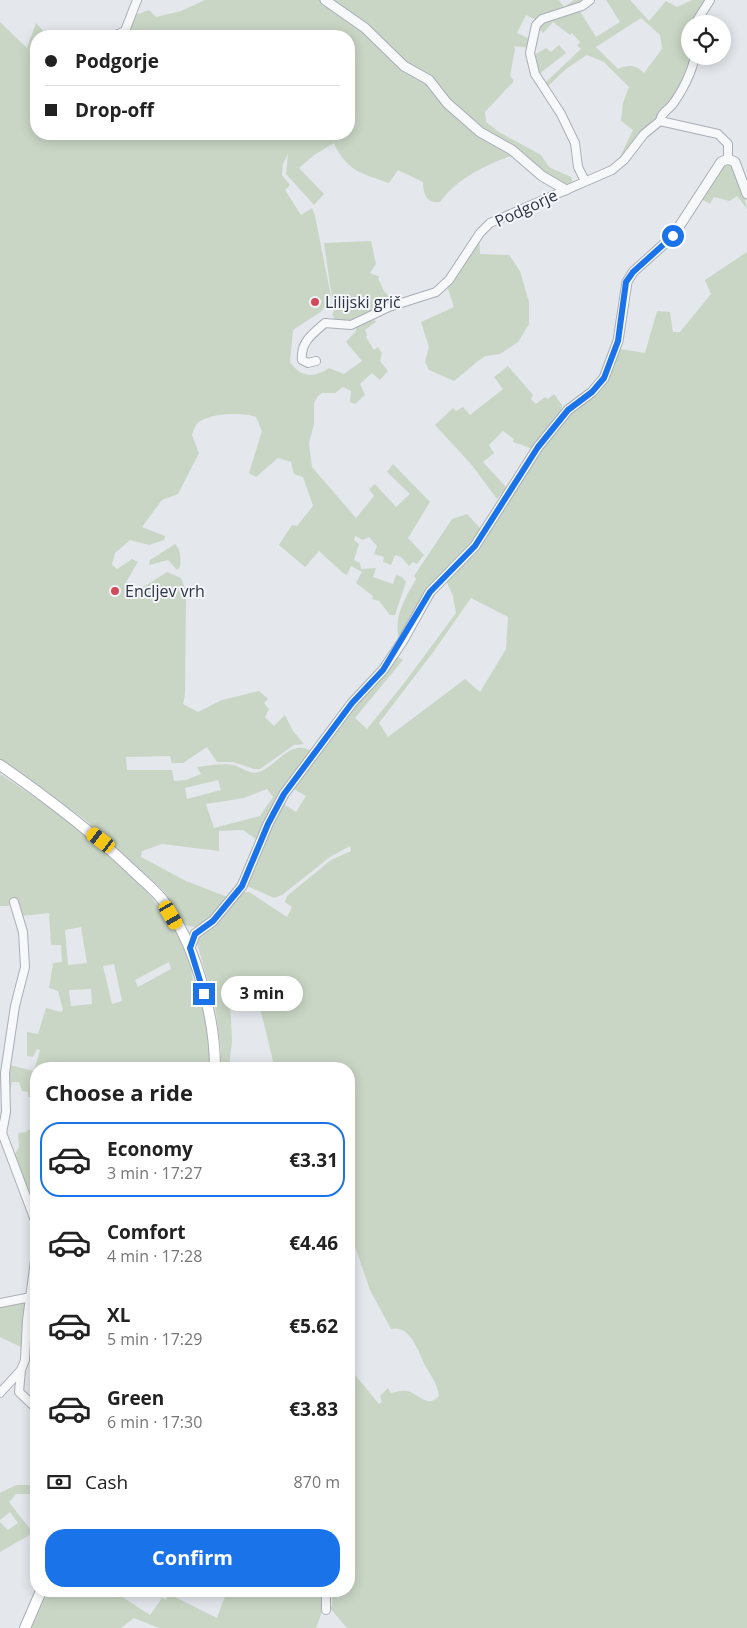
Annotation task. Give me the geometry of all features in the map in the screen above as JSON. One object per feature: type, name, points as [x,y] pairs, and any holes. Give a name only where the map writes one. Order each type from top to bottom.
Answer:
[{"type":"main road","points":[[0,765],[101,840],[161,898],[190,948],[208,1009],[215,1042],[215,1062]]},
{"type":"main road","points":[[25,1628],[38,1597]]},
{"type":"street","points":[[124,30],[137,0]]},
{"type":"street","points":[[325,0],[365,28],[404,66],[428,80],[447,103],[480,132],[512,150],[542,176],[566,190]]},
{"type":"street","points":[[585,181],[578,167],[575,143],[561,114],[535,74],[530,53],[536,24],[556,13],[582,6],[590,0]]},
{"type":"street","points":[[701,15],[710,0]]},
{"type":"street","name":"Podgorje","points":[[316,361],[308,363],[302,360],[301,350],[307,340],[325,323],[351,325],[389,307],[436,292],[450,280],[480,233],[490,223],[612,170],[620,164],[644,134],[660,121],[661,116],[672,104],[686,80],[692,65]]},
{"type":"street","points":[[660,121],[663,124],[718,134],[728,144],[728,160]]},
{"type":"street","points":[[190,948],[195,934],[213,921],[242,886],[268,824],[284,794],[352,703],[383,670],[430,592],[475,546],[538,447],[568,410],[592,392],[604,378],[618,341],[626,282],[633,272],[673,236],[721,162],[728,160],[735,162],[747,194]]},
{"type":"street","points":[[14,902],[22,932],[26,967],[15,1006],[5,1073],[2,1133],[30,1204]]},
{"type":"street","points":[[0,1302],[30,1297]]},
{"type":"street","points":[[30,1302],[26,1320],[25,1360],[21,1370],[19,1392],[30,1402]]},
{"type":"street","points":[[0,1393],[21,1370]]},
{"type":"street","points":[[326,1597],[326,1610]]},
{"type":"green space","points":[[205,0],[559,0],[564,7],[574,0],[587,0],[536,20],[526,15],[517,33],[530,39],[529,48],[514,46],[515,50],[510,76],[514,81],[485,112],[486,122],[499,132],[541,155],[549,167],[571,177],[573,183],[568,187],[511,156],[472,174],[455,186],[440,202],[436,202],[429,200],[427,197],[423,182],[398,170],[389,183],[356,170],[344,160],[334,143],[314,155],[299,168],[324,194],[314,205],[286,174],[288,154],[283,164],[282,175],[290,185],[285,190],[301,215],[312,208],[315,216],[331,296],[322,311],[293,330],[290,362],[303,374],[318,374],[329,368],[344,374],[362,361],[346,342],[356,331],[356,327],[371,316],[376,322],[365,330],[366,337],[374,350],[378,347],[382,353],[380,361],[388,371],[380,380],[372,373],[360,384],[365,395],[355,404],[350,402],[351,391],[343,387],[335,393],[322,393],[318,396],[314,403],[314,424],[309,443],[312,467],[356,518],[374,496],[369,489],[375,484],[396,507],[410,494],[387,472],[393,464],[430,502],[408,538],[424,555],[417,564],[413,562],[409,566],[401,557],[395,555],[391,565],[383,562],[384,557],[374,554],[377,546],[369,537],[363,540],[355,536],[354,540],[359,544],[354,560],[360,563],[361,569],[376,568],[373,577],[393,584],[396,575],[402,577],[406,582],[395,615],[390,615],[379,601],[372,599],[373,596],[356,583],[362,572],[351,566],[347,575],[319,551],[305,567],[279,545],[292,525],[297,526],[313,506],[303,477],[294,474],[291,462],[278,458],[256,477],[249,473],[262,431],[256,417],[250,415],[225,414],[202,420],[197,424],[192,435],[199,453],[178,494],[162,500],[142,527],[165,536],[164,540],[149,545],[130,540],[115,553],[112,565],[117,569],[132,559],[138,562],[126,582],[132,589],[145,586],[167,572],[181,578],[186,591],[185,694],[183,704],[198,712],[222,700],[259,691],[268,699],[264,703],[269,709],[265,717],[274,726],[285,715],[293,731],[304,744],[294,745],[260,769],[254,769],[233,762],[217,762],[207,747],[183,763],[172,763],[170,756],[126,757],[127,770],[172,770],[174,781],[186,780],[201,774],[197,767],[220,764],[229,764],[256,773],[296,748],[311,751],[271,808],[257,840],[243,830],[219,831],[219,851],[162,844],[142,851],[141,857],[186,881],[230,898],[211,917],[196,927],[183,925],[164,891],[84,819],[0,760],[0,22],[27,48],[30,40],[30,140],[355,140],[355,30],[125,30],[135,15],[149,10],[156,17],[181,11]],"holes":[[[218,780],[221,790],[187,799],[185,788]],[[267,789],[273,797],[260,816],[214,828],[206,804],[244,798]]]},
{"type":"green space","points":[[606,0],[630,0],[649,21],[666,1],[677,7],[692,0],[709,0],[700,15],[681,15],[681,65],[690,65],[682,85],[665,108],[616,165],[633,130],[621,121],[623,103],[629,87],[604,62],[587,55],[566,69],[548,86],[545,83],[581,49],[577,45],[580,42],[572,33],[570,35],[553,22],[543,33],[538,27],[547,18],[578,8],[596,37],[620,22]],"holes":[[[641,18],[660,35],[662,49],[644,73],[632,66],[618,69],[596,47]]]},
{"type":"green space","points":[[36,23],[42,30],[33,30]]},
{"type":"green space","points":[[559,45],[566,53],[539,74],[533,59],[534,55],[546,48],[551,52]]},
{"type":"green space","points":[[726,163],[732,164],[742,184],[747,209],[737,196],[730,201],[714,197],[710,204],[700,198],[711,178]]},
{"type":"green space","points":[[479,236],[480,254],[509,255],[520,271],[529,302],[529,324],[518,342],[500,354],[486,356],[454,381],[429,370],[425,362],[429,347],[421,322],[454,307],[447,286]]},
{"type":"green space","points":[[371,241],[376,264],[370,273],[380,277],[378,278],[384,291],[395,303],[356,321],[336,323],[332,313],[334,312],[324,243]]},
{"type":"green space","points":[[747,252],[747,1628],[347,1628],[329,1607],[332,1606],[333,1597],[355,1597],[355,1375],[379,1404],[382,1402],[380,1396],[388,1388],[391,1393],[407,1391],[427,1401],[435,1400],[439,1396],[438,1391],[409,1335],[398,1329],[391,1329],[370,1290],[355,1246],[355,1062],[273,1062],[256,992],[230,998],[232,1040],[230,1062],[221,1062],[215,1007],[197,943],[201,935],[220,919],[243,892],[249,892],[287,917],[292,907],[285,902],[287,896],[331,860],[351,851],[350,846],[330,857],[282,895],[274,898],[247,886],[274,817],[282,803],[296,812],[306,796],[292,788],[352,706],[397,656],[403,660],[355,718],[367,729],[405,682],[456,613],[453,596],[445,578],[459,565],[482,535],[546,440],[566,416],[605,379],[616,361],[620,349],[645,353],[657,311],[670,312],[673,332],[680,332],[711,294],[705,280]],"holes":[[[471,598],[508,617],[506,649],[480,692],[465,679],[388,737],[379,723],[434,651]]]},
{"type":"green space","points":[[508,366],[533,395],[531,399],[536,404],[545,397],[548,399],[554,394],[562,405],[561,411],[533,449],[513,442],[514,439],[503,431],[489,445],[494,453],[483,462],[507,488],[497,499],[471,464],[435,425],[453,408],[456,411],[463,407],[470,415],[503,389],[494,377]]},
{"type":"green space","points":[[467,514],[482,530],[461,557],[432,584],[402,637],[398,635],[400,612],[416,579],[414,576],[452,519]]},
{"type":"green space","points":[[175,544],[180,558],[180,567],[177,570],[168,560],[149,565],[150,560]]},
{"type":"green space","points":[[0,774],[54,811],[108,853],[155,902],[174,929],[190,960],[193,980],[203,1001],[208,1020],[211,1062],[37,1062],[40,1050],[37,1049],[33,1057],[27,1056],[27,1032],[38,1034],[46,1008],[61,1012],[63,1010],[58,991],[49,988],[53,963],[62,962],[61,945],[51,945],[49,913],[22,916],[16,899],[9,902],[9,906],[0,906]],"holes":[[[81,927],[87,963],[68,965],[65,930]],[[169,962],[171,969],[138,987],[135,980]],[[114,964],[122,1001],[112,1004],[103,966]],[[91,989],[92,1004],[71,1006],[69,990]]]},
{"type":"green space","points":[[9,1065],[30,1070],[30,1097],[28,1097],[28,1092],[22,1091],[19,1082],[12,1082],[10,1092],[6,1092]]},
{"type":"green space","points":[[27,1130],[30,1130],[30,1194],[14,1156],[19,1147],[18,1133],[27,1132]]},
{"type":"green space","points":[[25,1300],[29,1304],[23,1348],[0,1337],[0,1305]]},
{"type":"green space","points":[[16,1485],[30,1485],[30,1494],[16,1494],[9,1502],[30,1529],[30,1535],[0,1552],[0,1522],[8,1530],[18,1523],[10,1512],[0,1520],[0,1493]]},
{"type":"green space","points":[[44,1597],[122,1597],[150,1615],[162,1598],[166,1600],[168,1597],[175,1597],[217,1618],[225,1597],[324,1597],[323,1609],[316,1628],[159,1628],[134,1618],[121,1628],[31,1628]]},
{"type":"place","name":"Lilijski grič","points":[[315,302]]},
{"type":"place","name":"Encljev vrh","points":[[115,591]]},
{"type":"route","points":[[204,994],[190,948],[195,934],[213,921],[242,886],[268,824],[284,794],[352,703],[383,670],[402,642],[430,592],[475,546],[538,447],[568,410],[592,392],[604,378],[613,360],[618,341],[626,282],[633,272],[673,236]]}]
